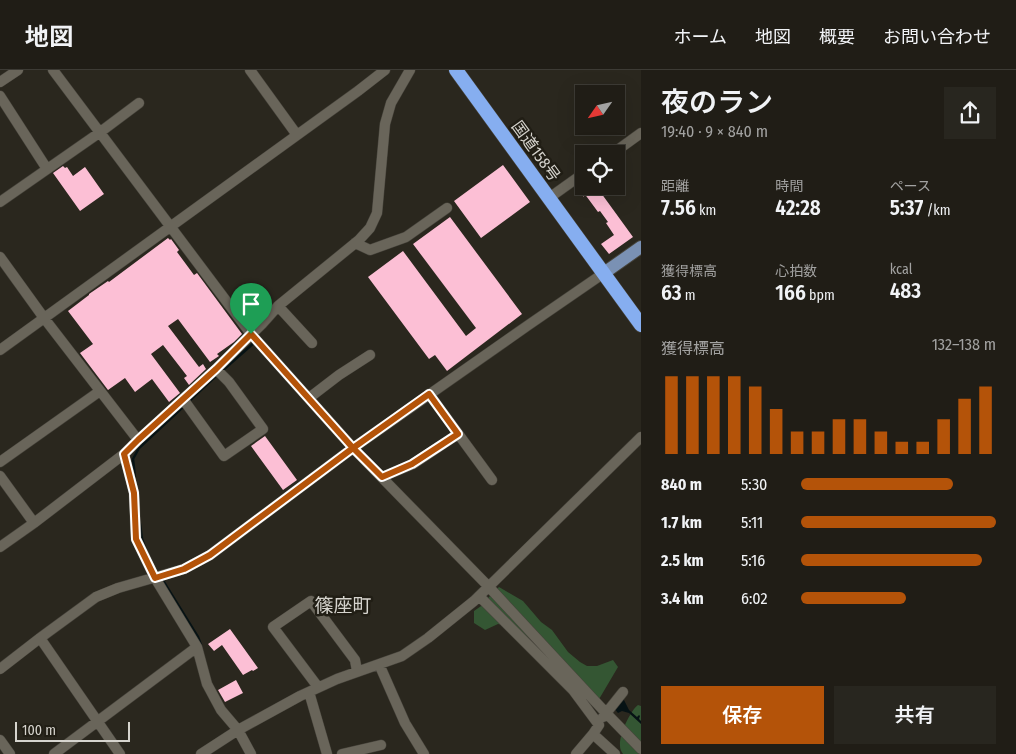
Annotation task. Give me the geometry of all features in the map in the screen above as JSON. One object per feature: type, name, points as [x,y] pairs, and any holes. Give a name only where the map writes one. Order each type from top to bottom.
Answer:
[{"type":"highway","name":"国道158号","points":[[456,70],[641,325]]},
{"type":"main road","points":[[604,273],[641,248]]},
{"type":"street","points":[[0,82],[18,70]]},
{"type":"street","points":[[52,70],[251,334],[353,448],[488,586],[641,749]]},
{"type":"street","points":[[250,70],[297,135]]},
{"type":"street","points":[[0,350],[385,70]]},
{"type":"street","points":[[0,547],[124,454],[216,369],[278,306],[355,243],[370,228],[377,213],[385,124],[391,103],[410,70]]},
{"type":"street","points":[[0,96],[47,169]]},
{"type":"street","points":[[0,202],[139,102]]},
{"type":"street","points":[[624,145],[641,133]]},
{"type":"street","points":[[549,198],[575,179]]},
{"type":"street","points":[[355,243],[370,250],[406,237],[446,208]]},
{"type":"street","points":[[0,257],[44,318],[138,440]]},
{"type":"street","points":[[0,669],[96,597],[118,588],[184,569],[210,555],[353,448],[604,273]]},
{"type":"street","points":[[278,306],[312,343]]},
{"type":"street","points":[[309,398],[339,375],[370,355]]},
{"type":"street","points":[[183,399],[224,456],[263,429],[229,382],[216,369]]},
{"type":"street","points":[[0,462],[100,391]]},
{"type":"street","points":[[429,394],[492,480]]},
{"type":"street","points":[[382,477],[412,464],[458,434]]},
{"type":"street","points":[[203,754],[238,730],[313,689],[402,656],[428,638],[479,596],[641,437]]},
{"type":"street","points":[[124,454],[134,493],[136,539],[155,578],[198,647],[207,684],[221,710],[238,730],[251,754]]},
{"type":"street","points":[[0,476],[34,522]]},
{"type":"street","points":[[479,596],[573,690],[596,729],[615,754]]},
{"type":"street","points":[[327,754],[313,689],[273,628],[311,601],[355,660],[357,672]]},
{"type":"street","points":[[40,638],[120,754]]},
{"type":"street","points":[[54,754],[198,647]]},
{"type":"street","points":[[378,664],[405,723],[424,754]]},
{"type":"street","points":[[576,754],[623,692]]},
{"type":"street","points":[[0,740],[10,754]]},
{"type":"street","points":[[342,754],[381,745]]},
{"type":"green space","points":[[499,587],[523,601],[541,622],[552,630],[568,652],[580,662],[587,666],[597,666],[613,660],[618,667],[595,706],[580,697],[510,627],[498,624],[485,630],[474,623],[474,611],[484,604]]},
{"type":"green space","points":[[638,705],[641,706],[641,754],[623,754],[620,747],[621,736],[629,718]]},
{"type":"shaded area","points":[[623,698],[629,710],[637,717],[640,716],[641,724],[629,713],[622,711],[618,713],[613,707]]},
{"type":"building","points":[[503,165],[530,202],[481,238],[454,201]]},
{"type":"building","points":[[63,166],[67,167],[73,176],[85,167],[104,194],[80,211],[53,173]]},
{"type":"building","points":[[585,195],[603,195],[633,237],[609,254],[601,244],[614,235],[606,223],[608,222],[600,211],[598,212]]},
{"type":"building","points":[[450,217],[522,314],[447,371],[435,355],[429,359],[368,277],[403,251],[466,336],[476,328],[413,244]]},
{"type":"building","points":[[168,238],[171,239],[179,250],[177,252],[194,275],[197,273],[242,334],[210,362],[178,319],[168,326],[199,367],[203,364],[206,369],[189,385],[184,378],[187,376],[163,345],[151,354],[180,393],[169,402],[152,379],[135,392],[125,378],[108,390],[80,353],[93,344],[68,311]]},
{"type":"building","points":[[265,436],[297,480],[283,490],[251,446]]},
{"type":"building","points":[[230,629],[258,668],[243,675],[222,645],[214,651],[208,644]]},
{"type":"building","points":[[236,680],[243,693],[225,702],[218,690]]},
{"type":"waterway","points":[[222,371],[255,342]]},
{"type":"waterway","points":[[188,402],[217,375]]},
{"type":"waterway","points":[[135,478],[133,459],[139,448],[184,406]]},
{"type":"waterway","points":[[140,524],[146,550]]},
{"type":"waterway","points":[[162,579],[201,645]]},
{"type":"district","name":"篠座町","points":[[343,605]]},
{"type":"route","points":[[251,334],[124,454],[134,493],[136,539],[155,578],[184,569],[210,555],[353,448],[382,477],[412,464],[458,434],[429,394],[353,448],[251,334]]}]
